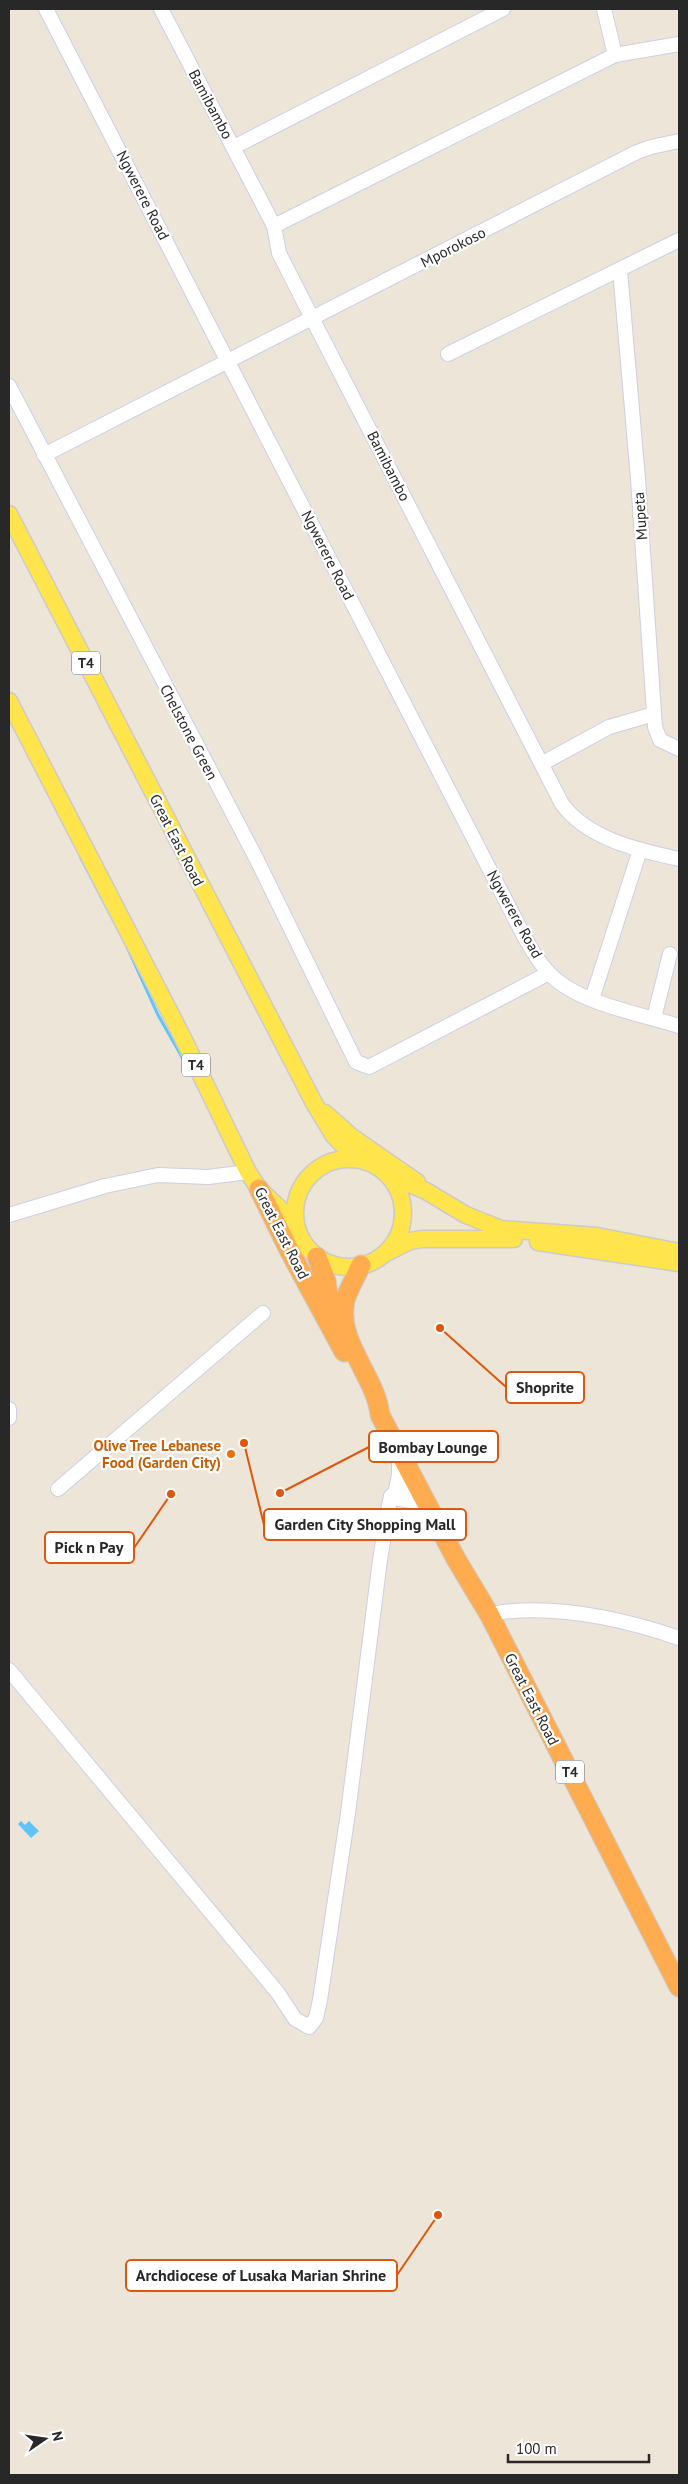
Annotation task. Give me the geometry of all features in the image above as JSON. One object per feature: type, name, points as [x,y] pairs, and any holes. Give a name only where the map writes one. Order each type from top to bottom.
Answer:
[{"type":"highway","name":"Great East Road","points":[[260,1188],[290,1252],[337,1338],[366,1397],[380,1415],[428,1508],[489,1614],[679,1987]]},
{"type":"highway","name":"Great East Road","points":[[317,1257],[326,1281],[329,1308],[337,1338]]},
{"type":"highway","name":"Great East Road","points":[[361,1265],[345,1301],[346,1329],[378,1400],[380,1415]]},
{"type":"main road","name":"Great East Road","points":[[9,514],[314,1103],[334,1136],[357,1159]]},
{"type":"main road","name":"Great East Road","points":[[9,700],[177,1027],[248,1172],[260,1188]]},
{"type":"main road","points":[[314,1103],[352,1137],[413,1177],[426,1192]]},
{"type":"main road","points":[[679,1252],[597,1236],[501,1229],[466,1215],[426,1192],[388,1175],[368,1162],[357,1159],[336,1161],[318,1169],[303,1183],[295,1202],[294,1222],[298,1236],[306,1248],[317,1257],[338,1266],[361,1265],[410,1241],[422,1239],[505,1238],[679,1263]]},
{"type":"main road","points":[[386,1253],[396,1239],[402,1223],[403,1206],[398,1190],[388,1175]]},
{"type":"main road","name":"T4","points":[[260,1188],[294,1222]]},
{"type":"street","name":"Ngwerere Road","points":[[46,9],[230,362],[525,938],[549,973],[572,990],[592,999],[679,1026]]},
{"type":"street","name":"Bamibambo","points":[[162,9],[274,226],[279,253],[568,812],[601,835],[640,850],[679,859]]},
{"type":"street","points":[[234,147],[503,9]]},
{"type":"street","points":[[604,9],[615,55]]},
{"type":"street","points":[[274,226],[615,55],[679,44]]},
{"type":"street","name":"Mporokoso","points":[[44,455],[230,362],[312,318],[637,152],[679,141]]},
{"type":"street","points":[[448,354],[679,240]]},
{"type":"street","name":"Mupeta","points":[[620,270],[638,479],[656,735],[665,744],[679,749]]},
{"type":"street","name":"Chelstone Green","points":[[9,386],[256,858],[356,1062],[363,1067],[374,1065],[549,973]]},
{"type":"street","points":[[543,764],[608,727],[654,714]]},
{"type":"street","points":[[592,999],[640,850]]},
{"type":"street","points":[[654,1018],[670,954]]},
{"type":"street","points":[[9,1215],[105,1186],[158,1175],[208,1177],[248,1172]]},
{"type":"street","points":[[58,1489],[263,1314]]},
{"type":"street","points":[[9,1409],[9,1418]]},
{"type":"street","points":[[9,1670],[278,1992],[295,2019],[309,2027],[316,2018],[320,2000],[348,1813],[380,1560],[400,1475],[399,1452]]},
{"type":"street","points":[[394,1498],[417,1486]]},
{"type":"street","points":[[394,1498],[412,1501],[428,1508]]},
{"type":"street","points":[[489,1614],[509,1610],[543,1610],[591,1616],[648,1628],[679,1638]]},
{"type":"water","points":[[21,1821],[25,1825],[29,1821],[39,1831],[31,1838],[18,1824]]},
{"type":"waterway","points":[[81,858],[120,933]]},
{"type":"waterway","points":[[127,947],[158,1015],[190,1071]]},
{"type":"place","name":"Shoprite","points":[[440,1328]]},
{"type":"place","name":"Garden City Shopping Mall","points":[[244,1443]]},
{"type":"place","name":"Olive Tree Lebanese Food (Garden City)","points":[[231,1454]]},
{"type":"place","name":"Bombay Lounge","points":[[280,1493]]},
{"type":"place","name":"Pick n Pay","points":[[171,1494]]},
{"type":"place","name":"Archdiocese of Lusaka Marian Shrine","points":[[438,2215]]}]
